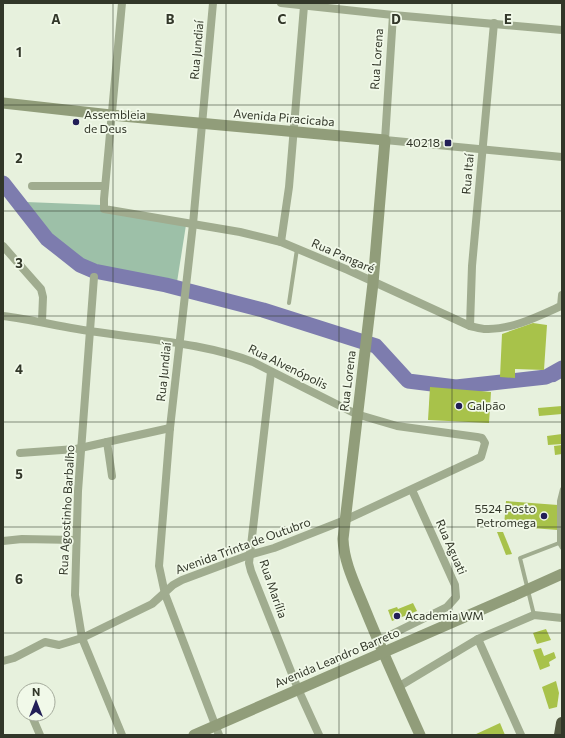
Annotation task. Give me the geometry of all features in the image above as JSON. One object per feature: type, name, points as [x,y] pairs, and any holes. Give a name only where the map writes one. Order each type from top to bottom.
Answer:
[{"type":"street","points":[[32,186],[105,186],[122,3]]},
{"type":"street","name":"Rua Jundiaí","points":[[213,3],[193,224],[170,428],[159,566],[165,594],[217,730]]},
{"type":"street","points":[[281,3],[393,15],[562,30]]},
{"type":"street","points":[[281,242],[289,188],[292,132],[304,6]]},
{"type":"street","name":"Rua Lorena","points":[[393,15],[385,140],[373,283],[356,414],[345,520],[344,551],[348,568],[378,641],[420,735]]},
{"type":"street","name":"Rua Itaí","points":[[470,326],[472,266],[494,24]]},
{"type":"street","name":"Avenida Piracicaba","points":[[3,103],[111,116],[562,157]]},
{"type":"street","name":"Rua Pangaré","points":[[105,186],[103,207],[107,210],[240,232],[281,242],[348,270],[373,283],[470,326],[486,329],[506,326],[536,317],[562,306],[562,294]]},
{"type":"street","points":[[3,246],[41,290],[43,297],[42,321]]},
{"type":"street","name":"Rua Agostinho Barbalho","points":[[94,277],[81,448],[76,540],[75,595],[82,638],[122,735]]},
{"type":"street","name":"Rua Alvenópolis","points":[[3,316],[179,344],[238,356],[356,414],[396,426],[482,438],[485,443]]},
{"type":"street","name":"Rua Marília","points":[[271,372],[254,532],[249,555],[251,571],[298,689],[319,735]]},
{"type":"street","points":[[20,453],[81,448],[170,428]]},
{"type":"street","points":[[106,442],[112,476]]},
{"type":"street","name":"Avenida Trinta de Outubro","points":[[3,661],[14,658],[45,642],[59,645],[82,638],[152,604],[165,594],[173,585],[182,580],[249,555],[274,548],[345,520],[412,490],[482,458],[485,443]]},
{"type":"street","name":"Rua Aguati","points":[[378,641],[447,607],[456,597],[455,585],[412,490]]},
{"type":"street","points":[[3,541],[22,539],[76,540]]},
{"type":"street","name":"Avenida Leandro Barreto","points":[[194,735],[217,730],[298,689],[562,574]]},
{"type":"street","points":[[398,687],[478,639],[534,615],[562,618]]},
{"type":"street","points":[[478,639],[521,735]]},
{"type":"street","points":[[34,722],[40,735]]},
{"type":"lane","points":[[289,303],[297,249]]},
{"type":"lane","points":[[562,489],[559,501],[559,543],[562,548]]},
{"type":"lane","points":[[534,615],[520,558],[559,543]]},
{"type":"green space","points":[[26,202],[102,205],[186,225],[177,282],[94,271],[52,235]]},
{"type":"water","points":[[562,366],[562,378],[555,382],[521,385],[523,377],[545,374]]},
{"type":"building","points":[[533,323],[547,325],[544,370],[515,369],[515,378],[500,377],[502,334]]},
{"type":"building","name":"Galpão","points":[[430,387],[491,392],[489,423],[428,420]]},
{"type":"building","points":[[562,406],[562,414],[539,416],[538,408]]},
{"type":"building","points":[[562,434],[562,444],[548,445],[547,436]]},
{"type":"building","points":[[562,445],[562,454],[555,455],[554,446]]},
{"type":"building","points":[[506,501],[558,505],[558,530],[504,526]]},
{"type":"building","points":[[497,532],[503,532],[512,554],[506,555]]},
{"type":"building","name":"Academia WM","points":[[413,603],[417,611],[392,621],[388,610],[397,607],[398,609]]},
{"type":"building","points":[[546,629],[551,640],[537,644],[533,633]]},
{"type":"building","points":[[541,648],[544,656],[554,652],[556,658],[549,662],[550,666],[540,670],[533,650]]},
{"type":"building","points":[[556,681],[559,693],[557,707],[549,709],[542,687]]},
{"type":"building","points":[[500,723],[505,735],[474,735]]},
{"type":"waterway","points":[[3,183],[47,239],[80,265],[94,271],[166,285],[263,310],[376,346],[408,381],[456,387],[546,377],[562,368]]},
{"type":"place","name":"Assembleia de Deus","points":[[76,122]]},
{"type":"place","name":"40218","points":[[448,143]]},
{"type":"place","name":"Galpão","points":[[459,406]]},
{"type":"place","name":"5524 Posto Petromega","points":[[544,516]]},
{"type":"place","name":"Academia WM","points":[[397,616]]}]
